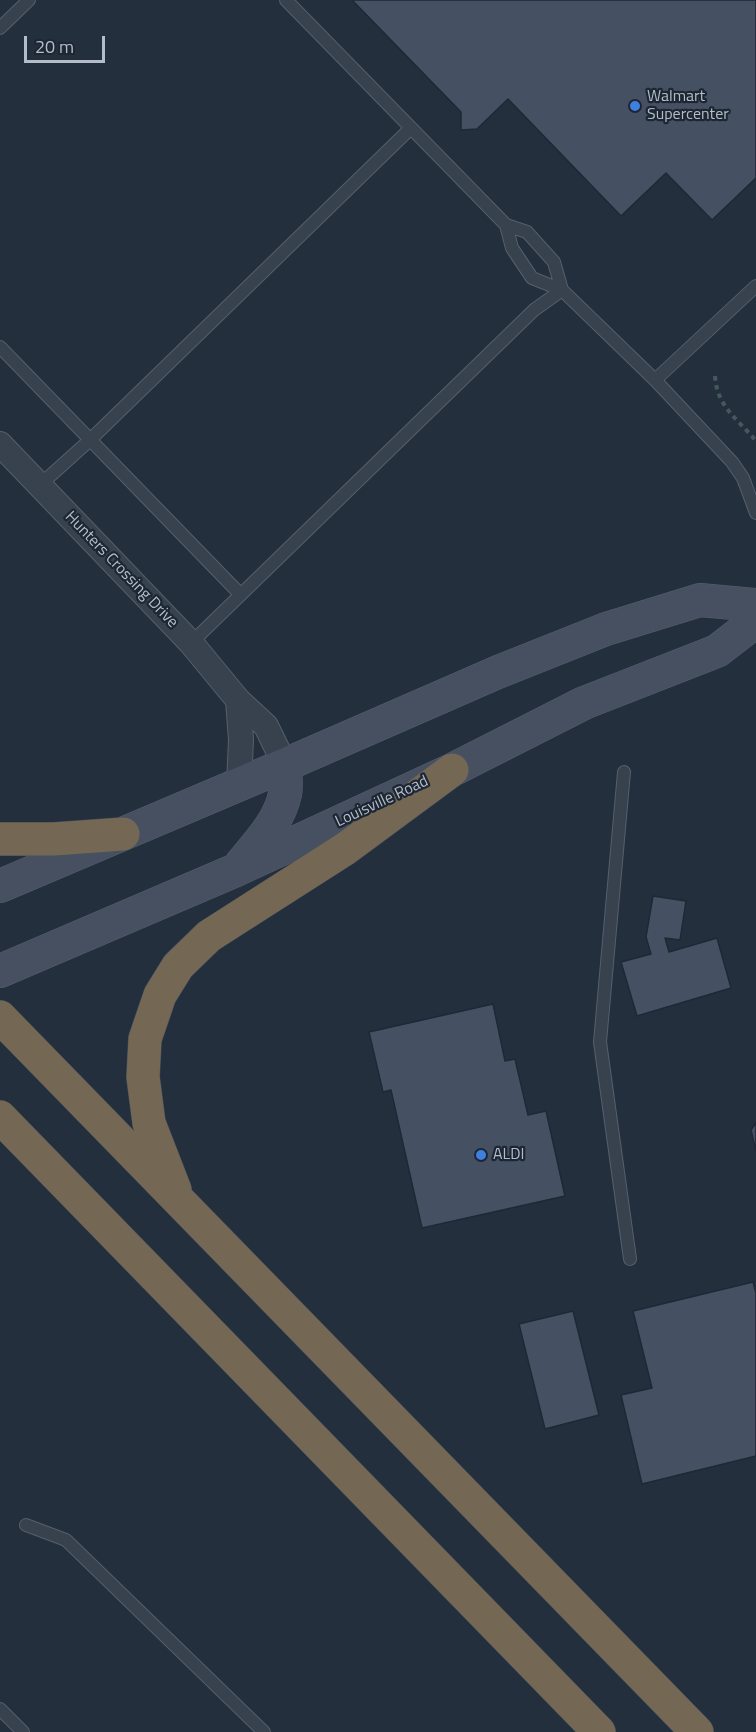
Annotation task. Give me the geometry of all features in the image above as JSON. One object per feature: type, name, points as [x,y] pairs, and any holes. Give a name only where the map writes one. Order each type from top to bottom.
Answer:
[{"type":"highway","points":[[180,1203],[149,1123],[143,1077],[145,1039],[160,995],[178,966],[209,936],[345,849],[452,770]]},
{"type":"highway","points":[[0,838],[54,839],[123,834]]},
{"type":"highway","points":[[0,1017],[697,1732]]},
{"type":"highway","points":[[0,1116],[599,1732]]},
{"type":"highway","points":[[0,1138],[31,1149]]},
{"type":"main road","points":[[0,886],[498,672],[606,629],[700,600],[756,605]]},
{"type":"main road","name":"Louisville Road","points":[[0,971],[236,870],[452,770],[584,703],[717,651],[756,621]]},
{"type":"main road","points":[[236,870],[278,816],[285,792],[285,765]]},
{"type":"street","name":"Hunters Crossing Drive","points":[[0,444],[191,643],[238,700],[266,726],[285,765]]},
{"type":"street","points":[[238,700],[241,740],[239,784]]},
{"type":"lane","points":[[0,28],[29,0]]},
{"type":"lane","points":[[286,0],[506,225],[527,232],[554,262],[562,290]]},
{"type":"lane","points":[[40,485],[90,440],[411,128]]},
{"type":"lane","points":[[506,225],[512,248],[532,278],[562,290],[655,380],[732,462],[743,478],[756,513]]},
{"type":"lane","points":[[655,380],[756,286]]},
{"type":"lane","points":[[191,643],[534,310],[562,290]]},
{"type":"lane","points":[[0,347],[240,594]]},
{"type":"lane","points":[[624,772],[600,1042],[630,1259]]},
{"type":"lane","points":[[26,1525],[66,1540],[264,1732]]},
{"type":"lane","points":[[0,1709],[23,1732]]},
{"type":"path","points":[[715,376],[718,396],[756,441]]},
{"type":"building","name":"Walmart Supercenter","points":[[352,0],[756,0],[756,178],[712,220],[666,173],[621,216],[508,99],[477,129],[461,130],[461,112]]},
{"type":"building","points":[[653,896],[686,901],[680,940],[665,938],[669,952],[717,938],[731,988],[637,1016],[621,962],[651,954],[646,937]]},
{"type":"building","name":"ALDI","points":[[493,1004],[505,1061],[515,1059],[528,1115],[546,1111],[565,1196],[422,1228],[391,1090],[383,1092],[369,1032]]},
{"type":"building","points":[[756,1123],[756,1151],[751,1130]]},
{"type":"building","points":[[753,1282],[756,1293],[756,1456],[642,1484],[621,1395],[652,1388],[633,1311]]},
{"type":"building","points":[[573,1311],[599,1415],[545,1429],[519,1324]]},
{"type":"place","name":"Walmart Supercenter","points":[[635,106]]},
{"type":"place","name":"ALDI","points":[[481,1155]]}]
